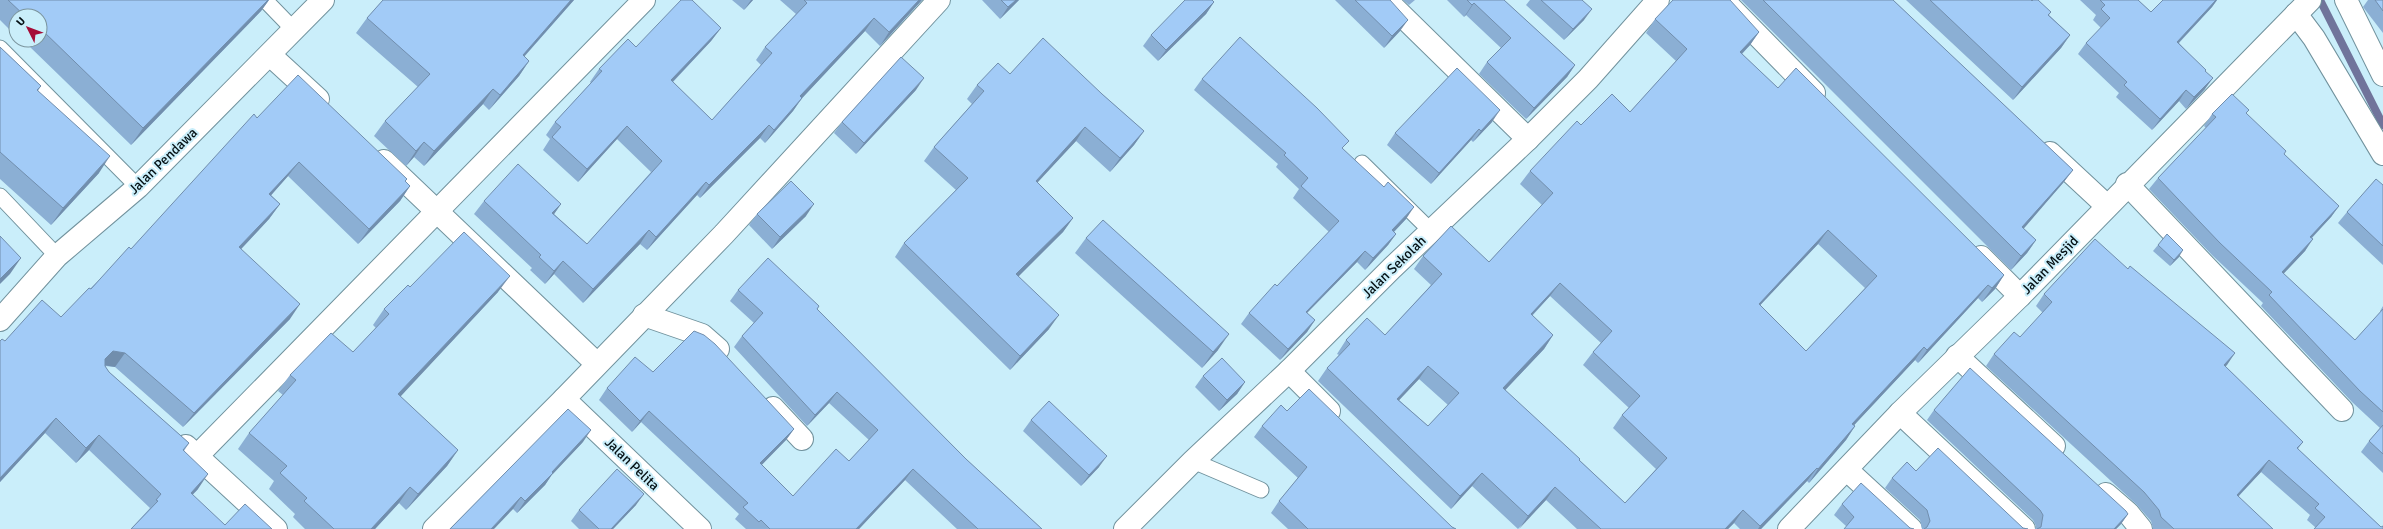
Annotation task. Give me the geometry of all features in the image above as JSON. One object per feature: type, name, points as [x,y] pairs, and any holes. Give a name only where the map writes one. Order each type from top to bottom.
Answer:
[{"type":"street","name":"Jalan Pendawa","points":[[0,320],[57,256],[138,187],[323,0]]},
{"type":"street","points":[[197,456],[438,212],[644,0]]},
{"type":"street","points":[[434,529],[564,399],[724,234],[939,0]]},
{"type":"street","points":[[1386,0],[1528,139]]},
{"type":"street","name":"Jalan Sekolah","points":[[1125,529],[1193,461],[1289,371],[1431,231],[1528,139],[1588,79],[1658,0]]},
{"type":"street","points":[[1724,0],[1827,105]]},
{"type":"street","points":[[2346,0],[2383,75]]},
{"type":"street","points":[[2304,6],[2314,38],[2383,154]]},
{"type":"street","name":"Jalan Mesjid","points":[[1789,529],[1847,470],[1900,412],[2020,296],[2127,184],[2304,6]]},
{"type":"street","points":[[270,55],[334,114]]},
{"type":"street","points":[[1570,64],[1588,79]]},
{"type":"street","points":[[2038,142],[2107,206]]},
{"type":"street","points":[[368,147],[597,364]]},
{"type":"street","points":[[2127,184],[2342,410]]},
{"type":"street","points":[[1965,241],[2020,296]]},
{"type":"street","points":[[644,315],[702,335],[731,362]]},
{"type":"street","points":[[1957,356],[2070,462]]},
{"type":"street","points":[[1289,371],[1345,426]]},
{"type":"street","points":[[757,390],[802,439]]},
{"type":"street","name":"Jalan Pelita","points":[[564,399],[700,529]]},
{"type":"street","points":[[1900,412],[2024,529]]},
{"type":"street","points":[[173,434],[276,529]]},
{"type":"street","points":[[1847,470],[1911,529]]},
{"type":"street","points":[[2093,483],[2128,513],[2141,529]]},
{"type":"lane","points":[[265,0],[294,30]]},
{"type":"lane","points":[[0,48],[138,187]]},
{"type":"lane","points":[[1362,163],[1431,231]]},
{"type":"lane","points":[[0,196],[57,256]]},
{"type":"lane","points":[[1193,461],[1261,490]]},
{"type":"building","points":[[8,0],[268,0],[143,128],[48,36],[48,8],[16,8]]},
{"type":"building","points":[[383,0],[571,0],[523,55],[529,61],[500,95],[493,89],[434,151],[424,142],[416,151],[385,121],[430,74],[367,18]]},
{"type":"building","points":[[681,0],[692,0],[721,28],[671,80],[712,120],[772,53],[765,47],[807,3],[804,0],[919,0],[889,32],[874,18],[800,96],[802,98],[774,130],[769,125],[709,185],[706,182],[656,237],[649,230],[593,289],[563,261],[554,271],[539,257],[541,255],[484,201],[518,164],[561,204],[552,213],[587,244],[662,161],[627,126],[587,169],[552,137],[561,127],[555,122],[602,71],[599,69],[628,39],[636,47]]},
{"type":"building","points":[[1001,0],[1016,0],[1008,7]]},
{"type":"building","points":[[1185,0],[1212,0],[1214,2],[1166,50],[1151,35]]},
{"type":"building","points":[[1355,0],[1390,0],[1408,20],[1392,36]]},
{"type":"building","points":[[1467,0],[1504,0],[1575,65],[1534,108],[1487,62],[1511,38],[1474,3],[1472,5]]},
{"type":"building","points":[[1541,0],[1582,0],[1592,9],[1573,29]]},
{"type":"building","points":[[1673,0],[1730,0],[1759,32],[1740,52],[1778,88],[1796,68],[2004,275],[1992,288],[1988,285],[1927,350],[1924,347],[1852,424],[1855,426],[1818,469],[1817,468],[1760,526],[1743,510],[1725,529],[1601,529],[1555,487],[1528,516],[1482,473],[1460,496],[1327,368],[1350,344],[1346,340],[1367,318],[1385,335],[1442,274],[1423,256],[1451,226],[1489,262],[1553,193],[1530,171],[1577,121],[1581,125],[1612,94],[1630,112],[1687,49],[1655,19]],"holes":[[[1828,230],[1877,276],[1806,351],[1759,304]],[[1560,283],[1612,331],[1593,352],[1640,396],[1622,415],[1667,458],[1625,503],[1503,388],[1553,335],[1531,314]],[[1428,366],[1459,393],[1428,426],[1397,399]]]},
{"type":"building","points":[[1763,0],[1893,0],[2073,170],[2022,227],[2036,240],[2021,256]]},
{"type":"building","points":[[1930,0],[2038,0],[2051,12],[2048,15],[2070,35],[2022,87]]},
{"type":"building","points":[[2100,0],[2138,0],[2151,12],[2163,0],[2216,0],[2177,42],[2213,78],[2194,97],[2186,90],[2160,119],[2124,85],[2127,82],[2086,43],[2110,18],[2101,9],[2105,5]]},
{"type":"building","points":[[2375,0],[2383,0],[2383,11]]},
{"type":"building","points":[[1240,37],[1317,108],[1349,141],[1342,148],[1384,187],[1388,182],[1414,207],[1392,230],[1396,234],[1373,258],[1365,251],[1306,312],[1315,320],[1288,349],[1249,313],[1275,284],[1277,286],[1339,221],[1301,186],[1308,178],[1284,155],[1286,153],[1202,79]]},
{"type":"building","points":[[1043,38],[1102,94],[1144,131],[1120,158],[1085,127],[1036,181],[1073,218],[1016,274],[1059,315],[1020,356],[904,243],[968,178],[934,147],[984,91],[977,85],[998,63],[1010,74]]},
{"type":"building","points":[[0,47],[41,86],[37,90],[110,156],[63,208],[0,152]]},
{"type":"building","points":[[901,57],[924,78],[864,143],[842,122]]},
{"type":"building","points":[[1457,68],[1500,110],[1481,131],[1479,129],[1439,173],[1395,133]]},
{"type":"building","points":[[298,75],[407,179],[405,181],[410,186],[369,229],[299,162],[269,194],[280,204],[239,247],[300,304],[194,413],[125,353],[113,351],[105,359],[105,366],[109,372],[189,443],[183,450],[208,474],[191,493],[225,525],[245,504],[272,529],[131,529],[158,501],[156,500],[161,494],[99,435],[86,448],[56,418],[0,478],[0,341],[2,339],[5,341],[42,300],[61,317],[89,288],[91,289],[129,247],[131,249],[254,114],[257,118]]},
{"type":"building","points":[[2232,94],[2249,110],[2246,113],[2286,151],[2284,154],[2339,206],[2310,237],[2313,239],[2282,272],[2355,340],[2383,309],[2383,412],[2360,391],[2269,295],[2272,292],[2220,243],[2158,178],[2216,117],[2212,114]]},
{"type":"building","points":[[2376,179],[2383,185],[2383,246],[2347,212]]},
{"type":"building","points":[[791,181],[814,204],[780,237],[757,214]]},
{"type":"building","points":[[1103,220],[1229,334],[1213,352],[1086,238]]},
{"type":"building","points":[[464,232],[510,276],[398,394],[458,450],[418,494],[410,487],[371,529],[334,529],[304,501],[307,498],[280,473],[287,466],[249,433],[296,380],[290,375],[331,333],[353,352],[389,314],[384,309],[408,285],[410,287]]},
{"type":"building","points":[[2167,234],[2183,250],[2174,260],[2158,245]]},
{"type":"building","points":[[0,236],[21,258],[0,279]]},
{"type":"building","points":[[2095,239],[2128,269],[2130,266],[2235,353],[2224,365],[2303,442],[2297,448],[2381,527],[2383,526],[2383,529],[2314,529],[2325,517],[2315,508],[2319,504],[2269,460],[2237,495],[2273,529],[2174,529],[2161,517],[2159,510],[2144,492],[1994,354],[2014,332],[2020,337],[2052,302],[2044,294]]},
{"type":"building","points":[[768,258],[819,306],[817,309],[966,459],[1042,529],[978,529],[913,469],[856,529],[770,529],[761,520],[759,522],[743,507],[748,503],[649,411],[640,421],[607,388],[635,357],[653,372],[694,331],[704,335],[715,344],[794,429],[760,463],[793,496],[836,449],[849,461],[878,430],[837,392],[815,415],[742,336],[763,313],[738,290]]},
{"type":"building","points":[[1222,358],[1245,382],[1227,400],[1203,376]]},
{"type":"building","points":[[1970,368],[2126,511],[2128,514],[2114,529],[2037,529],[2041,527],[2043,515],[2040,510],[1934,410]]},
{"type":"building","points":[[1309,389],[1452,527],[1456,529],[1308,529],[1279,501],[1307,467],[1262,426],[1281,405],[1287,411]]},
{"type":"building","points":[[1049,401],[1107,456],[1089,475],[1031,420]]},
{"type":"building","points":[[568,409],[591,430],[552,472],[553,473],[525,501],[521,497],[491,529],[450,529]]},
{"type":"building","points":[[2383,425],[2383,454],[2369,441]]},
{"type":"building","points":[[1938,448],[2023,528],[2028,529],[1924,529],[1930,521],[1927,510],[1892,478],[1907,462],[1916,471]]},
{"type":"building","points":[[617,469],[644,494],[611,529],[599,529],[579,510]]},
{"type":"building","points":[[1861,483],[1910,528],[1914,529],[1844,529],[1854,517],[1842,504]]},
{"type":"waterway","points":[[2320,0],[2383,125]]}]
